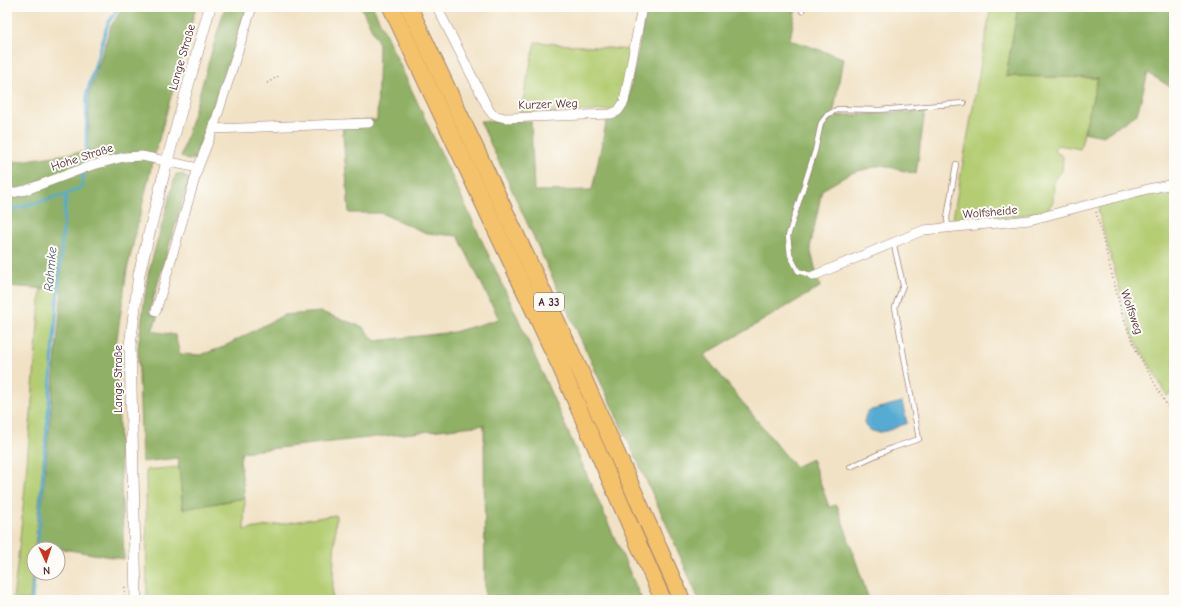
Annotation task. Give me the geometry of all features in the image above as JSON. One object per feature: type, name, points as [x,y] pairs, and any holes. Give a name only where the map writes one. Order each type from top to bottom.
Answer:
[{"type":"highway","name":"A 33","points":[[391,7],[561,368],[663,600]]},
{"type":"highway","name":"A 33","points":[[409,7],[582,375],[682,600]]},
{"type":"street","name":"Lange Straße","points":[[136,600],[130,346],[139,274],[167,161],[210,7]]},
{"type":"street","points":[[156,311],[198,168],[213,129],[252,7]]},
{"type":"street","name":"Kurzer Weg","points":[[437,7],[489,110],[493,115],[505,118],[611,114],[618,111],[624,102],[642,7]]},
{"type":"street","points":[[213,129],[369,123]]},
{"type":"street","name":"Hohe Straße","points":[[7,194],[26,190],[90,166],[124,157],[142,156],[167,161]]},
{"type":"street","points":[[167,161],[198,168]]},
{"type":"street","name":"Wolfsheide","points":[[813,276],[924,230],[1030,220],[1094,204],[1148,188],[1174,184]]},
{"type":"lane","points":[[813,276],[798,271],[790,255],[788,236],[815,151],[821,123],[827,115],[838,109],[879,110],[964,103]]},
{"type":"lane","points":[[948,227],[947,218],[956,164]]},
{"type":"lane","points":[[850,467],[892,448],[919,439],[895,307],[903,285],[893,242]]},
{"type":"path","points":[[268,82],[279,76]]},
{"type":"path","name":"Wolfsweg","points":[[1094,204],[1122,314],[1137,352],[1174,418]]},
{"type":"green space","points":[[123,7],[196,7],[151,168],[127,270],[116,345],[124,559],[66,550],[66,541],[38,541],[62,290],[7,286],[7,163],[88,151],[89,94],[111,26]]},
{"type":"green space","points":[[225,7],[247,7],[195,159],[187,160],[181,156]]},
{"type":"green space","points":[[361,7],[373,7],[517,316],[642,600],[485,600],[484,425],[242,452],[240,460],[245,498],[183,509],[178,458],[142,462],[138,348],[148,274],[176,174],[182,174],[189,179],[149,313],[158,316],[152,331],[175,335],[180,354],[200,355],[221,348],[284,315],[321,312],[363,327],[375,341],[454,332],[499,319],[458,236],[426,233],[381,213],[349,213],[342,121],[377,120],[379,44]]},
{"type":"green space","points":[[647,7],[796,7],[790,40],[843,58],[833,116],[925,111],[916,174],[882,165],[851,173],[822,190],[810,248],[820,287],[704,355],[795,467],[812,459],[829,507],[837,505],[869,600],[699,600],[664,519],[480,121],[531,121],[534,191],[592,190],[607,119],[617,118],[627,105]]},
{"type":"green space","points":[[991,7],[1018,7],[1006,76],[1098,78],[1080,149],[1058,145],[1053,150],[1063,156],[1062,171],[1054,180],[1053,202],[1047,210],[1017,216],[957,222],[953,218]]},
{"type":"green space","points":[[1018,7],[1174,7],[1174,89],[1148,73],[1137,114],[1103,136],[1084,132],[1098,78],[1006,76]]},
{"type":"green space","points":[[535,42],[631,50],[623,92],[616,106],[611,110],[520,114]]},
{"type":"green space","points":[[1174,188],[1174,391],[1167,396],[1132,334],[1098,210],[1101,204]]},
{"type":"green space","points":[[41,289],[59,290],[36,541],[26,541],[26,581],[32,581],[30,600],[13,600],[25,484]]},
{"type":"green space","points":[[179,467],[183,509],[245,498],[244,530],[336,515],[332,600],[147,600],[146,470]]},
{"type":"water","points":[[902,402],[907,423],[891,430],[880,432],[870,430],[865,426],[865,417],[868,411]]},
{"type":"waterway","name":"Rahmke","points":[[38,541],[66,194],[82,187],[86,149],[87,93],[108,23],[119,7]]},
{"type":"waterway","points":[[7,211],[66,194]]},
{"type":"waterway","name":"Rahmke","points":[[32,600],[33,581]]}]
